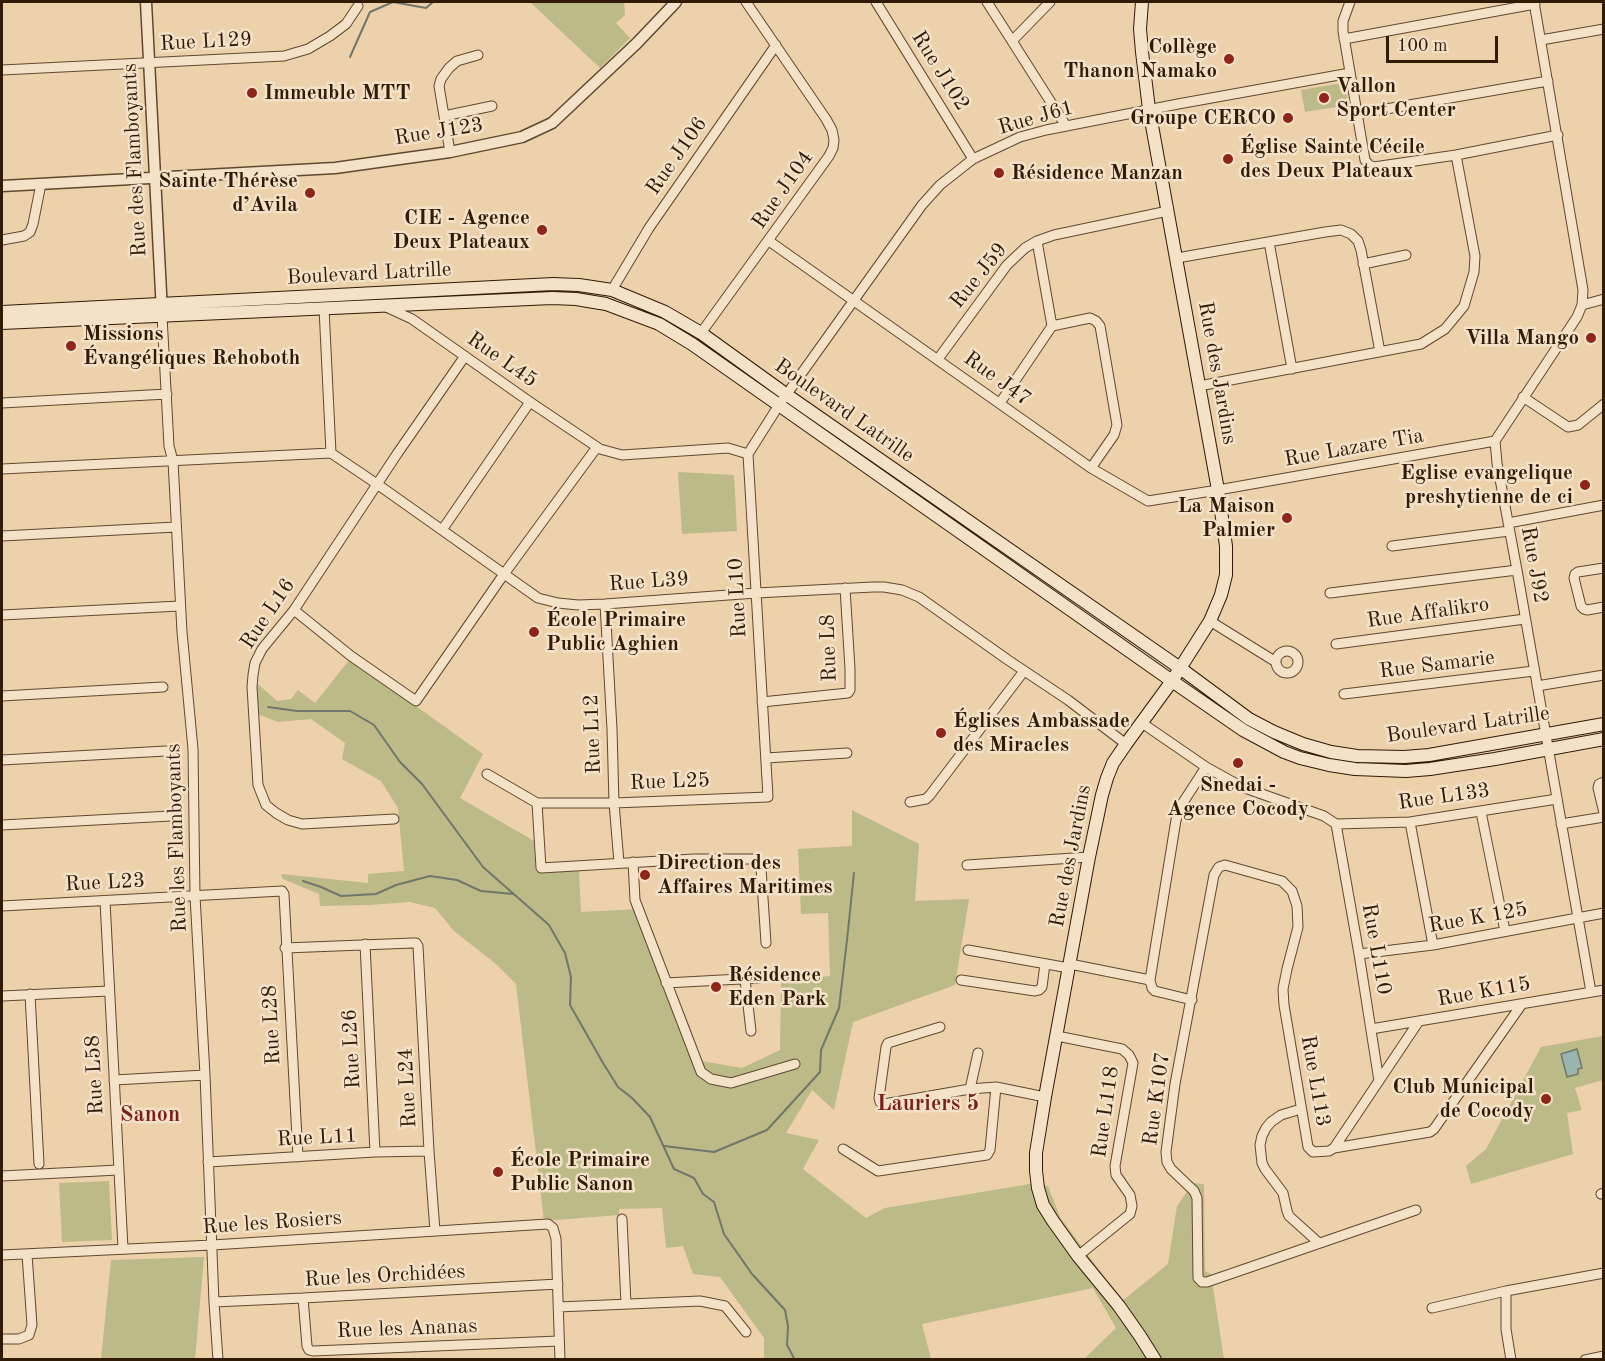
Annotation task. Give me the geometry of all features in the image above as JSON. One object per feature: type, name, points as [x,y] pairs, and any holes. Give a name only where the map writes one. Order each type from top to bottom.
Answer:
[{"type":"main road","name":"Rue des Jardins","points":[[1142,2],[1140,29],[1149,110],[1218,490],[1226,546],[1226,568],[1221,595],[1210,621],[1172,681],[1113,763],[1107,778],[1089,857],[1045,1097],[1036,1153],[1036,1172],[1038,1188],[1053,1221],[1119,1306],[1155,1359]]},
{"type":"main road","name":"Boulevard Latrille","points":[[2,323],[553,284],[612,290],[665,312],[701,333],[783,400],[1172,681],[1243,730],[1268,744],[1300,758],[1329,765],[1355,769],[1406,771],[1495,759],[1604,739]]},
{"type":"main road","name":"Boulevard Latrille","points":[[2,312],[324,308],[552,298],[606,304],[637,315],[674,333],[783,400],[1180,668],[1250,718],[1274,732],[1331,752],[1357,756],[1404,757],[1429,755],[1604,724]]},
{"type":"street","name":"Rue des Flamboyants","points":[[146,2],[162,310]]},
{"type":"street","name":"Rue J123","points":[[2,186],[335,168],[450,152],[522,137],[552,123],[637,43],[676,2]]},
{"type":"street","name":"Rue J104","points":[[701,333],[769,241],[833,148],[832,130],[826,119],[746,2]]},
{"type":"street","name":"Rue J102","points":[[876,2],[973,159]]},
{"type":"street","points":[[987,2],[1066,126]]},
{"type":"street","points":[[1012,41],[1050,2]]},
{"type":"street","points":[[1350,2],[1343,21],[1344,39],[1365,160],[1369,165],[1374,167],[1456,155],[1558,135]]},
{"type":"street","points":[[1344,39],[1534,3],[1583,290],[1582,305],[1577,317],[1495,441]]},
{"type":"street","name":"Rue L129","points":[[2,70],[284,56],[308,49],[330,36],[346,24],[358,6]]},
{"type":"street","points":[[1541,40],[1604,29]]},
{"type":"street","name":"Rue J106","points":[[612,290],[649,228],[776,45]]},
{"type":"street","points":[[450,152],[439,86],[441,79],[457,61],[478,56]]},
{"type":"street","name":"Rue J61","points":[[783,400],[922,205],[940,186],[973,159],[1020,137],[1066,126],[1350,74]]},
{"type":"street","points":[[1357,114],[1548,81]]},
{"type":"street","points":[[444,116],[492,106]]},
{"type":"street","points":[[1199,386],[1421,344],[1445,329],[1464,306],[1474,272],[1475,256],[1456,155]]},
{"type":"street","points":[[2,240],[24,236],[30,232],[41,184]]},
{"type":"street","name":"Rue J59","points":[[938,359],[1007,265],[1025,248],[1037,241],[1070,231],[1168,211]]},
{"type":"street","points":[[1177,258],[1341,230],[1351,234],[1358,241],[1364,264],[1380,352]]},
{"type":"street","name":"Rue J47","points":[[769,241],[1091,468],[1148,501],[1218,490]]},
{"type":"street","points":[[1000,403],[1052,326],[1037,241]]},
{"type":"street","points":[[1269,242],[1292,369]]},
{"type":"street","points":[[1364,264],[1406,255]]},
{"type":"street","points":[[1582,305],[1604,299]]},
{"type":"street","name":"Rue L45","points":[[381,305],[412,319],[599,448]]},
{"type":"street","points":[[2,469],[331,453],[324,308]]},
{"type":"street","name":"Rue les Flamboyants","points":[[162,310],[170,446],[173,461],[180,606],[193,749],[195,896],[218,1359]]},
{"type":"street","points":[[1052,326],[1090,318],[1100,326],[1117,425],[1114,435],[1091,468]]},
{"type":"street","name":"Rue L16","points":[[394,819],[302,824],[288,820],[266,805],[258,785],[252,687],[255,663],[262,649],[294,610],[465,356]]},
{"type":"street","points":[[2,403],[167,394]]},
{"type":"street","points":[[1523,398],[1568,427],[1578,425],[1604,404]]},
{"type":"street","points":[[294,610],[351,656],[416,701],[504,574],[599,448],[622,455],[728,448],[748,454],[783,400]]},
{"type":"street","points":[[442,530],[530,402]]},
{"type":"street","name":"Rue Lazare Tia","points":[[1218,490],[1495,441]]},
{"type":"street","name":"Rue J92","points":[[1495,441],[1497,463],[1591,992]]},
{"type":"street","name":"Rue L39","points":[[331,453],[538,598],[568,604],[605,604],[845,588],[884,587],[902,590],[919,597],[1068,700],[1126,744]]},
{"type":"street","name":"Rue L10","points":[[748,454],[768,797]]},
{"type":"street","points":[[1392,546],[1509,527],[1604,505]]},
{"type":"street","points":[[2,537],[176,527]]},
{"type":"street","points":[[1604,568],[1578,572],[1574,578],[1581,606],[1584,609],[1604,607]]},
{"type":"street","points":[[1330,593],[1517,570]]},
{"type":"street","name":"Rue L8","points":[[762,702],[848,693],[850,669],[845,588]]},
{"type":"street","name":"Rue L12","points":[[605,604],[619,863]]},
{"type":"street","points":[[2,615],[180,606]]},
{"type":"street","name":"Rue Affalikro","points":[[1336,644],[1525,619]]},
{"type":"street","points":[[1210,621],[1276,662]]},
{"type":"street","points":[[910,802],[926,799],[937,787],[1024,671]]},
{"type":"street","name":"Rue Samarie","points":[[1344,694],[1534,671]]},
{"type":"street","points":[[1537,686],[1604,675]]},
{"type":"street","points":[[2,696],[163,687]]},
{"type":"street","points":[[1142,723],[1206,767],[1242,787],[1324,816],[1336,824]]},
{"type":"street","points":[[2,760],[166,751]]},
{"type":"street","points":[[766,758],[848,753]]},
{"type":"street","points":[[1192,1000],[1155,991],[1150,980],[1176,820],[1182,804],[1206,767]]},
{"type":"street","points":[[487,774],[537,803],[542,868],[694,859],[756,859],[762,868],[766,943]]},
{"type":"street","points":[[1561,824],[1604,815],[1601,783]]},
{"type":"street","name":"Rue L25","points":[[537,803],[614,803],[768,797]]},
{"type":"street","name":"Rue L133","points":[[1336,824],[1410,822],[1557,799]]},
{"type":"street","points":[[1481,812],[1504,931]]},
{"type":"street","points":[[2,825],[171,816]]},
{"type":"street","points":[[1410,822],[1433,945]]},
{"type":"street","name":"Rue L110","points":[[1336,824],[1379,1081]]},
{"type":"street","points":[[967,865],[1089,857]]},
{"type":"street","points":[[633,862],[635,900],[701,1072],[711,1078],[731,1083],[795,1064]]},
{"type":"street","name":"Rue L113","points":[[1219,867],[1226,865],[1282,880],[1292,891],[1297,906],[1298,927],[1283,989],[1301,1109],[1312,1152],[1430,1132],[1522,1004]]},
{"type":"street","name":"Rue K107","points":[[1219,867],[1214,874],[1175,1084],[1166,1152],[1167,1162],[1171,1169],[1194,1191],[1197,1197],[1198,1278],[1202,1282],[1207,1282],[1416,1210]]},
{"type":"street","name":"Rue L23","points":[[2,906],[282,891]]},
{"type":"street","name":"Rue L28","points":[[282,891],[284,894],[285,948],[298,1157]]},
{"type":"street","name":"Rue L58","points":[[105,901],[123,1248]]},
{"type":"street","name":"Rue K 125","points":[[1359,954],[1433,945],[1604,913]]},
{"type":"street","name":"Rue L24","points":[[365,944],[416,943],[418,946],[435,1231]]},
{"type":"street","points":[[285,948],[365,944]]},
{"type":"street","name":"Rue L26","points":[[365,944],[375,1152]]},
{"type":"street","points":[[968,950],[1150,980]]},
{"type":"street","points":[[961,980],[1035,991],[1042,987],[1045,964]]},
{"type":"street","points":[[745,978],[751,1031]]},
{"type":"street","points":[[666,983],[759,978]]},
{"type":"street","name":"Rue K115","points":[[1371,1029],[1604,990]]},
{"type":"street","points":[[2,996],[31,999],[109,991]]},
{"type":"street","points":[[31,999],[39,1164]]},
{"type":"street","points":[[1334,1148],[1419,1021]]},
{"type":"street","points":[[940,1026],[888,1043],[884,1057],[880,1102],[884,1104],[970,1089],[996,1087],[1045,1097]]},
{"type":"street","name":"Rue L118","points":[[1057,1036],[1122,1049],[1133,1063],[1115,1166],[1116,1175],[1130,1195],[1132,1206],[1130,1214],[1078,1256]]},
{"type":"street","points":[[970,1089],[978,1053]]},
{"type":"street","points":[[114,1080],[205,1075]]},
{"type":"street","points":[[843,1149],[878,1171],[987,1155],[990,1150],[996,1087]]},
{"type":"street","points":[[1301,1109],[1281,1115],[1266,1128],[1260,1145],[1262,1163],[1264,1169],[1283,1193],[1289,1216],[1319,1243]]},
{"type":"street","name":"Rue L11","points":[[208,1162],[429,1151]]},
{"type":"street","points":[[2,1176],[118,1170]]},
{"type":"street","points":[[622,1219],[626,1304]]},
{"type":"street","name":"Rue les Rosiers","points":[[2,1255],[212,1245],[545,1224],[552,1226],[555,1232],[558,1284]]},
{"type":"street","points":[[2,1339],[19,1339],[29,1335],[32,1324],[27,1254]]},
{"type":"street","points":[[1432,1308],[1506,1290],[1604,1273]]},
{"type":"street","points":[[558,1284],[560,1359]]},
{"type":"street","name":"Rue les Orchidées","points":[[214,1302],[558,1284]]},
{"type":"street","points":[[1506,1290],[1506,1329],[1511,1359]]},
{"type":"street","name":"Rue les Ananas","points":[[303,1298],[307,1346],[313,1351],[559,1341]]},
{"type":"street","points":[[558,1307],[700,1301],[725,1306],[746,1332]]},
{"type":"street","points":[[1585,1359],[1604,1356]]},
{"type":"shaded area","points":[[530,2],[624,2],[625,15],[616,23],[630,38],[600,68]]},
{"type":"shaded area","name":"Vallon Sport Center","points":[[1345,84],[1348,105],[1305,112],[1301,90]]},
{"type":"shaded area","points":[[678,472],[734,475],[737,531],[682,534]]},
{"type":"shaded area","points":[[350,659],[483,754],[460,798],[534,841],[536,872],[579,871],[581,912],[641,909],[701,1061],[742,1068],[780,1050],[781,980],[830,976],[828,913],[801,914],[798,849],[852,846],[852,810],[919,844],[915,901],[969,899],[955,985],[853,1022],[834,1110],[812,1090],[786,1133],[819,1140],[803,1169],[866,1218],[885,1208],[1030,1184],[1048,1186],[1060,1217],[1122,1301],[1168,1264],[1177,1206],[1193,1183],[1204,1184],[1205,1271],[1211,1274],[1224,1359],[1084,1359],[1116,1328],[1093,1288],[922,1324],[931,1359],[764,1359],[764,1338],[720,1277],[693,1274],[683,1246],[666,1248],[662,1208],[619,1209],[619,1215],[544,1221],[516,984],[496,964],[454,931],[435,908],[410,902],[320,906],[319,894],[283,879],[281,874],[368,883],[368,874],[404,871],[398,808],[381,781],[342,759],[345,743],[311,719],[278,722],[257,714],[258,684],[277,701],[291,699],[298,690],[315,703]]},
{"type":"shaded area","name":"Club Municipal de Cocody","points":[[1603,1036],[1603,1080],[1575,1088],[1582,1110],[1567,1113],[1573,1154],[1471,1184],[1466,1166],[1486,1149],[1541,1047]]},
{"type":"shaded area","points":[[109,1181],[112,1240],[62,1242],[59,1183]]},
{"type":"shaded area","points":[[204,1257],[195,1359],[101,1359],[111,1260]]},
{"type":"water","points":[[1577,1049],[1582,1068],[1578,1069],[1578,1074],[1567,1077],[1561,1054]]},
{"type":"waterway","points":[[350,57],[370,12],[393,2],[426,8],[433,2]]},
{"type":"waterway","points":[[268,707],[297,711],[350,711],[374,725],[400,762],[422,784],[483,867],[549,925],[565,953],[571,977],[570,1005],[618,1087],[650,1117],[674,1169],[694,1178],[703,1194],[714,1202],[724,1234],[752,1274],[785,1310],[788,1326],[787,1345],[795,1360]]},
{"type":"waterway","points":[[664,1146],[714,1152],[767,1130],[820,1072],[821,1050],[839,1008],[854,873]]},
{"type":"waterway","points":[[303,881],[341,896],[376,894],[396,885],[430,876],[457,880],[481,891],[513,894]]},
{"type":"place","name":"Collège Thanon Namako","points":[[1229,59]]},
{"type":"place","name":"Immeuble MTT","points":[[252,93]]},
{"type":"place","name":"Vallon Sport Center","points":[[1324,98]]},
{"type":"place","name":"Groupe CERCO","points":[[1288,118]]},
{"type":"place","name":"Église Sainte Cécile des Deux Plateaux","points":[[1228,159]]},
{"type":"place","name":"Résidence Manzan","points":[[999,173]]},
{"type":"place","name":"Sainte Thérèse d’Avila","points":[[310,193]]},
{"type":"place","name":"CIE - Agence Deux Plateaux","points":[[542,230]]},
{"type":"place","name":"Villa Mango","points":[[1591,338]]},
{"type":"place","name":"Missions Évangéliques Rehoboth","points":[[71,346]]},
{"type":"place","name":"Eglise evangelique preshytienne de ci","points":[[1585,485]]},
{"type":"place","name":"La Maison Palmier","points":[[1287,518]]},
{"type":"place","name":"École Primaire Public Aghien","points":[[534,632]]},
{"type":"place","name":"Églises Ambassade des Miracles","points":[[941,733]]},
{"type":"place","name":"Snedai - Agence Cocody","points":[[1238,763]]},
{"type":"place","name":"Direction des Affaires Maritimes","points":[[645,875]]},
{"type":"place","name":"Résidence Eden Park","points":[[716,987]]},
{"type":"place","name":"Club Municipal de Cocody","points":[[1546,1099]]},
{"type":"place","name":"École Primaire Public Sanon","points":[[498,1172]]},
{"type":"district","name":"Lauriers 5","points":[[928,1104]]},
{"type":"district","name":"Sanon","points":[[150,1115]]}]
